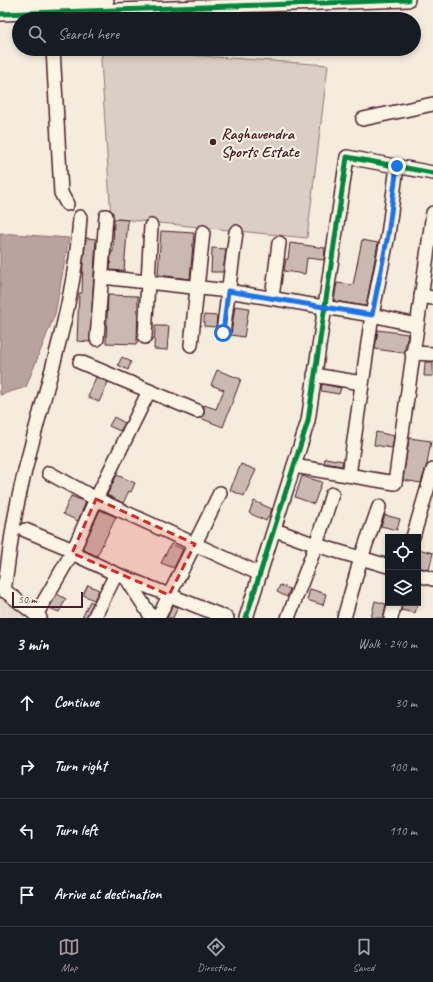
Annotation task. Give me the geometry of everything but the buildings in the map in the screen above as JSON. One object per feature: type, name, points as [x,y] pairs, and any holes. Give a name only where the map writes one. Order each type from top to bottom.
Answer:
[{"type":"street","points":[[17,12],[107,0]]},
{"type":"street","points":[[0,4],[50,8],[408,0]]},
{"type":"street","points":[[0,14],[12,13]]},
{"type":"street","points":[[53,56],[61,193],[67,204]]},
{"type":"street","points":[[363,119],[433,104]]},
{"type":"street","points":[[246,618],[275,530],[308,421],[347,157],[433,173]]},
{"type":"street","points":[[348,475],[372,315],[388,235],[397,166]]},
{"type":"street","points":[[294,466],[394,483],[416,325],[427,297],[433,213]]},
{"type":"street","points":[[97,339],[106,216]]},
{"type":"street","points":[[80,217],[69,300],[20,492],[2,589],[38,617],[72,551],[96,498],[149,391]]},
{"type":"street","points":[[146,337],[151,226]]},
{"type":"street","points":[[191,345],[203,232]]},
{"type":"street","points":[[223,333],[236,232]]},
{"type":"street","points":[[272,298],[279,243]]},
{"type":"street","points":[[102,277],[228,291],[372,315],[416,325]]},
{"type":"street","points":[[412,354],[433,354]]},
{"type":"street","points":[[80,362],[197,412]]},
{"type":"street","points":[[314,375],[362,383]]},
{"type":"street","points":[[413,534],[433,470]]},
{"type":"street","points":[[49,473],[96,498],[260,574]]},
{"type":"street","points":[[158,618],[220,492]]},
{"type":"street","points":[[288,618],[316,545],[332,494]]},
{"type":"street","points":[[344,618],[361,558],[379,507]]},
{"type":"street","points":[[25,530],[122,576],[227,618]]},
{"type":"street","points":[[275,530],[316,545],[385,565]]},
{"type":"street","points":[[94,618],[122,576]]},
{"type":"street","points":[[122,576],[152,618]]},
{"type":"street","points":[[421,576],[433,579]]},
{"type":"street","points":[[391,618],[393,606]]},
{"type":"highlighted area","points":[[96,499],[195,544],[169,595],[72,553]]},
{"type":"shaded area","name":"Raghavendra Sports Estate","points":[[102,56],[201,56],[328,65],[307,238],[111,218]]},
{"type":"shaded area","points":[[0,233],[69,238],[55,314],[26,387],[0,395]]},
{"type":"shaded area","points":[[0,583],[46,618],[0,618]]},
{"type":"cycle path","points":[[58,12],[408,0]]},
{"type":"cycle path","points":[[0,14],[12,14]]},
{"type":"cycle path","points":[[246,618],[308,421],[347,157],[433,173]]},
{"type":"place","name":"Raghavendra Sports Estate","points":[[213,142]]},
{"type":"route","points":[[223,333],[228,291],[372,315],[388,235],[397,166]]}]
